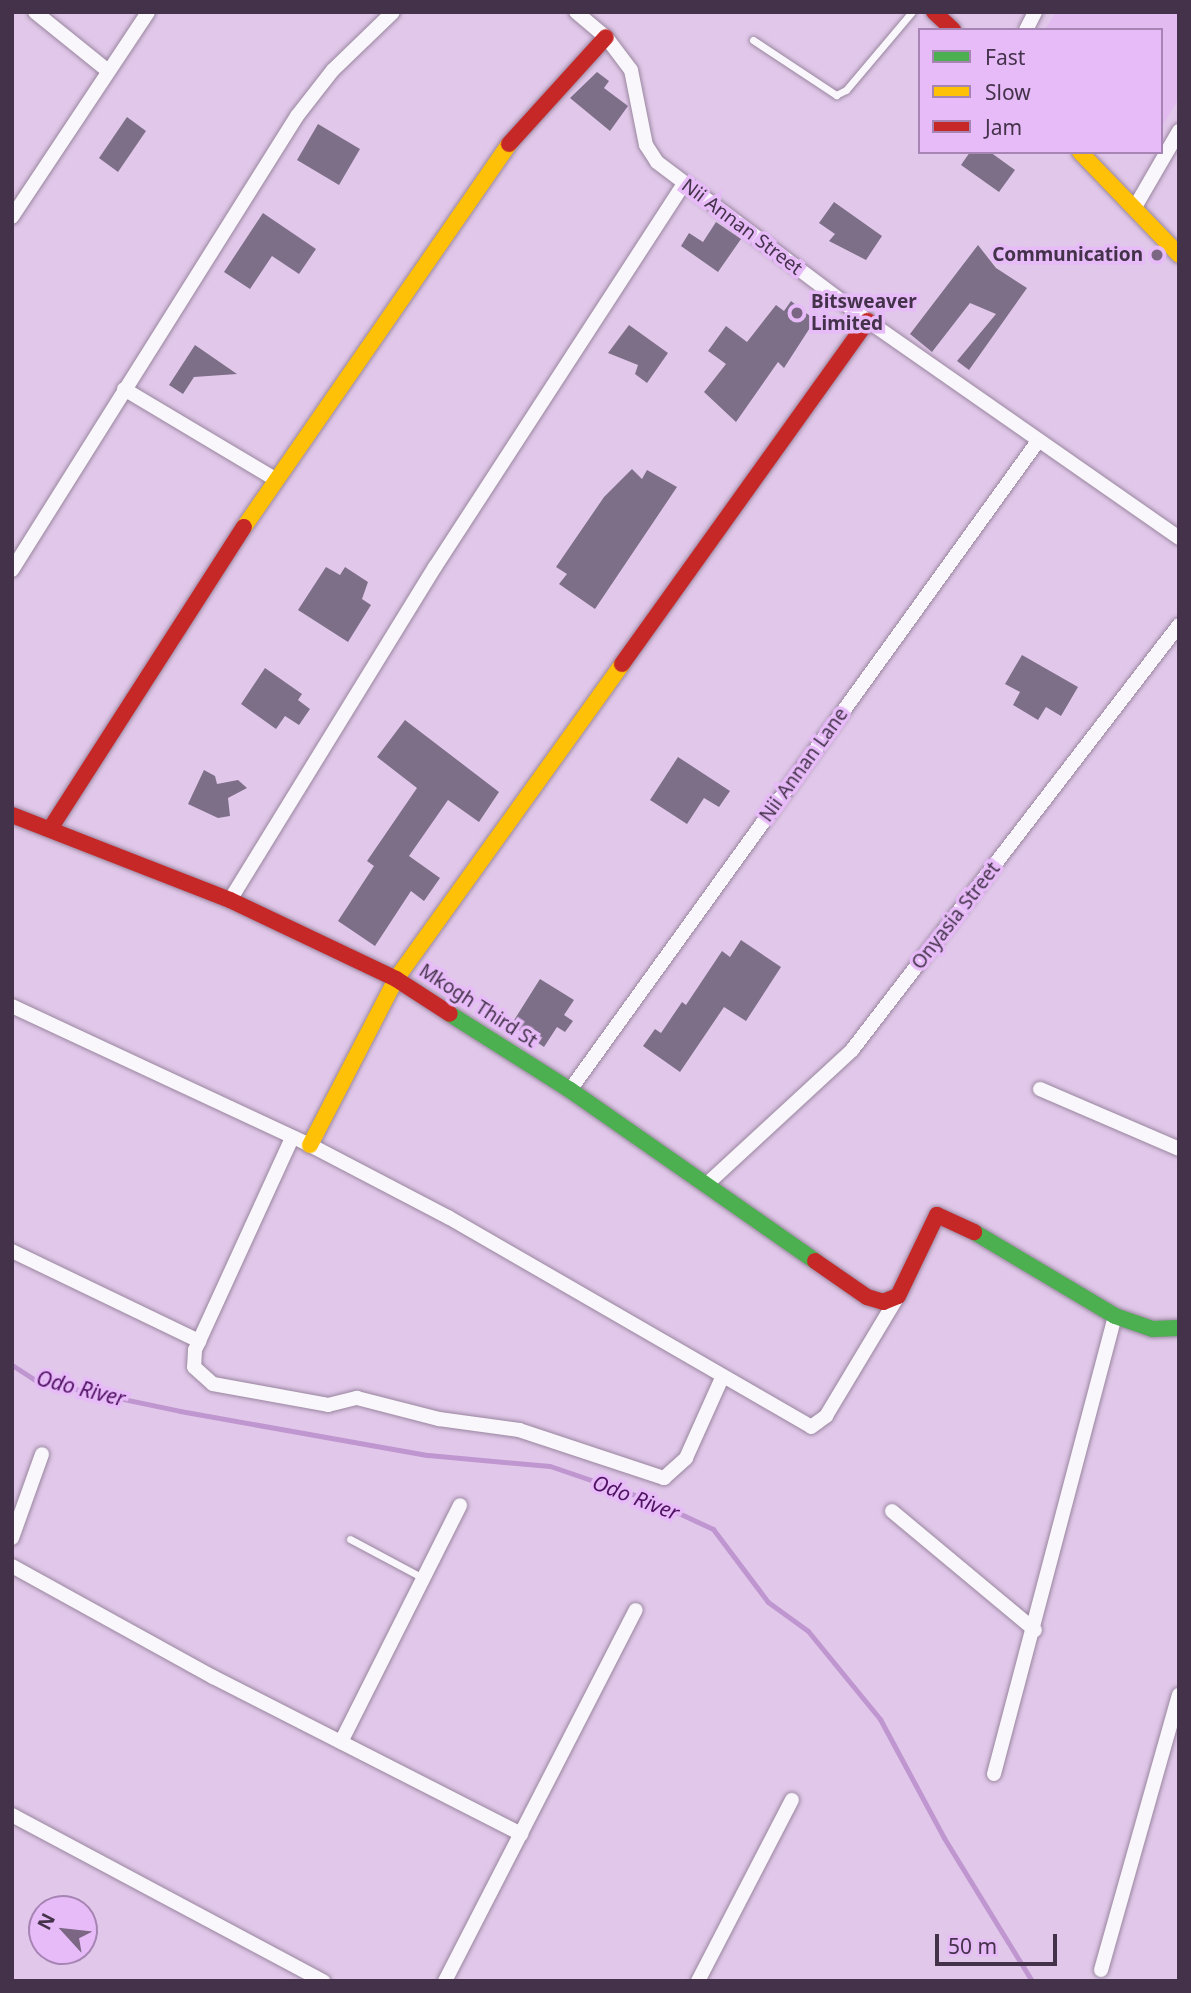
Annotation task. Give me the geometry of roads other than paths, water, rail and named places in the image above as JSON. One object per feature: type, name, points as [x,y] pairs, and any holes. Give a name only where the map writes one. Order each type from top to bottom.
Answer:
[{"type":"street","points":[[35,12],[108,71]]},
{"type":"street","points":[[12,217],[17,199],[148,12]]},
{"type":"street","points":[[12,570],[297,116],[333,70],[393,12]]},
{"type":"street","name":"Nii Annan Street","points":[[576,12],[606,37],[631,70],[646,145],[684,184],[868,321],[1179,538]]},
{"type":"street","points":[[934,12],[951,28]]},
{"type":"street","points":[[1027,28],[1035,12]]},
{"type":"street","points":[[50,829],[275,479],[502,152],[606,37]]},
{"type":"street","points":[[1135,207],[1179,131]]},
{"type":"street","points":[[1082,154],[1179,255]]},
{"type":"street","points":[[230,900],[435,567],[684,184]]},
{"type":"street","points":[[310,1145],[397,979],[868,321]]},
{"type":"street","points":[[124,389],[275,479]]},
{"type":"street","name":"Nii Annan Lane","points":[[570,1090],[1038,441]]},
{"type":"street","name":"Onyasia Street","points":[[707,1184],[852,1050],[1179,625]]},
{"type":"street","name":"Mkogh Third St","points":[[12,815],[230,900],[397,979],[570,1090],[867,1297],[891,1299]]},
{"type":"street","points":[[12,1006],[310,1145],[448,1217],[722,1378],[811,1427],[820,1423],[891,1299],[930,1222],[937,1215],[947,1216],[1115,1316],[1152,1329],[1179,1328]]},
{"type":"street","points":[[1040,1089],[1179,1149]]},
{"type":"street","points":[[292,1138],[199,1341],[194,1367],[213,1384],[328,1405],[357,1398],[439,1419],[519,1430],[664,1478],[686,1458],[722,1378]]},
{"type":"street","points":[[12,1251],[199,1341]]},
{"type":"street","points":[[994,1774],[1035,1630],[1115,1316]]},
{"type":"street","points":[[12,1538],[43,1454]]},
{"type":"street","points":[[341,1742],[460,1505]]},
{"type":"street","points":[[892,1511],[1035,1630]]},
{"type":"street","points":[[12,1566],[341,1742],[521,1834]]},
{"type":"street","points":[[445,1981],[636,1610]]},
{"type":"street","points":[[1101,1970],[1179,1695]]},
{"type":"street","points":[[698,1981],[792,1800]]},
{"type":"street","points":[[12,1815],[323,1981]]},
{"type":"lane","points":[[753,40],[836,95],[846,90],[912,12]]},
{"type":"lane","points":[[350,1539],[423,1578]]},
{"type":"waterway","name":"Odo River","points":[[12,1365],[37,1381],[180,1411],[428,1455],[550,1466],[655,1502],[713,1529],[768,1602],[808,1631],[880,1719],[944,1838],[1032,1981]]},
{"type":"place","name":"Communication","points":[[1157,255]]},
{"type":"place","name":"Bitsweaver Limited","points":[[797,313]]}]
